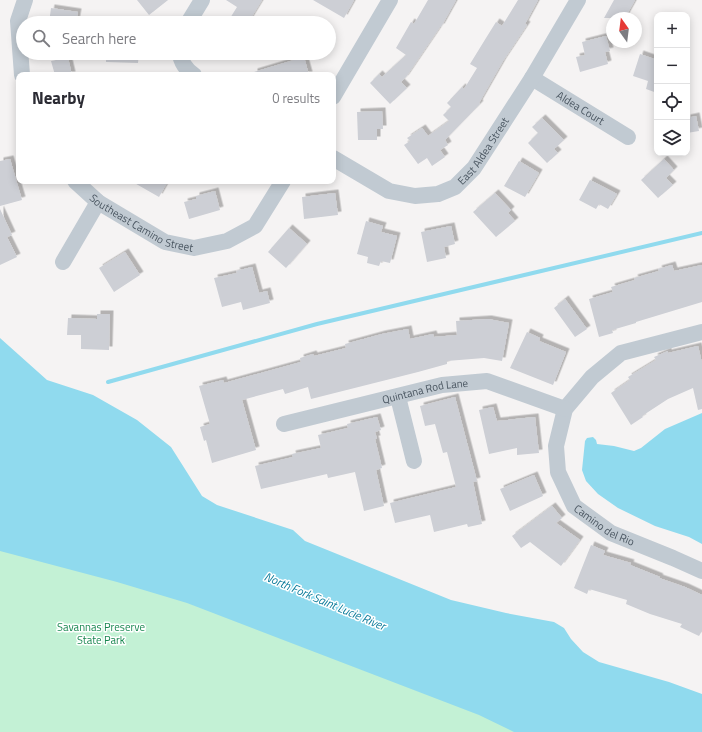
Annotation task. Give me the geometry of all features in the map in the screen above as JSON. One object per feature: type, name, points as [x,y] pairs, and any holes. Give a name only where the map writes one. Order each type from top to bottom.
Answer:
[{"type":"street","points":[[20,16],[25,0]]},
{"type":"street","points":[[192,16],[202,0]]},
{"type":"street","points":[[336,92],[390,0]]},
{"type":"street","name":"East Aldea Street","points":[[336,160],[389,190],[414,196],[438,194],[455,187],[474,168],[532,78],[578,0]]},
{"type":"street","points":[[21,60],[22,72]]},
{"type":"street","points":[[181,60],[189,72]]},
{"type":"street","name":"Aldea Court","points":[[532,78],[628,137]]},
{"type":"street","name":"Southeast Camino Street","points":[[78,184],[98,202],[165,242],[194,248],[226,241],[255,226],[281,184]]},
{"type":"street","points":[[63,262],[98,202]]},
{"type":"street","name":"Camino del Rio","points":[[702,332],[621,353],[592,377],[565,409],[556,446],[558,472],[574,506],[611,533],[702,571]]},
{"type":"street","name":"Quintana Rod Lane","points":[[284,424],[442,385],[487,381],[565,409]]},
{"type":"street","points":[[398,397],[414,461]]},
{"type":"green space","name":"Savannas Preserve State Park","points":[[0,493],[628,732],[0,732]]},
{"type":"water","name":"North Fork Saint Lucie River","points":[[0,338],[47,380],[93,395],[137,420],[171,447],[202,496],[217,505],[293,530],[305,541],[451,600],[506,613],[554,622],[564,628],[571,639],[583,652],[599,662],[669,682],[702,694],[702,732],[514,732],[479,715],[187,603],[117,582],[0,551]]},
{"type":"water","points":[[702,413],[702,544],[689,537],[655,526],[618,508],[598,494],[586,481],[582,470],[585,441],[587,438],[593,437],[597,444],[634,451],[641,448],[665,429]]},
{"type":"building","points":[[137,0],[168,0],[149,15]]},
{"type":"building","points":[[226,0],[262,0],[252,16],[231,16],[237,7]]},
{"type":"building","points":[[313,0],[354,0],[344,18]]},
{"type":"building","points":[[428,0],[456,0],[441,27],[401,82],[407,88],[390,104],[370,83],[379,74],[382,77],[406,55],[396,48],[411,22],[414,24]]},
{"type":"building","points":[[518,0],[538,0],[525,24],[527,25],[503,61],[479,103],[480,104],[445,140],[448,145],[440,150],[445,157],[432,166],[427,158],[418,164],[404,145],[410,141],[407,138],[422,128],[428,136],[449,121],[443,115],[451,107],[447,103],[462,87],[464,89],[477,68],[470,64],[496,22],[502,26]]},
{"type":"building","points":[[614,0],[635,0],[628,12],[607,12]]},
{"type":"building","points":[[51,8],[78,12],[77,16],[50,16]]},
{"type":"building","points":[[606,36],[606,48],[609,48],[610,51],[605,52],[608,64],[580,72],[576,57],[585,55],[582,42]]},
{"type":"building","points":[[640,54],[654,59],[654,92],[646,89],[648,81],[633,76]]},
{"type":"building","points":[[68,60],[71,72],[54,72],[51,61]]},
{"type":"building","points":[[106,60],[138,60],[138,63],[106,62]]},
{"type":"building","points":[[294,60],[305,60],[308,72],[254,72]]},
{"type":"building","points":[[382,111],[383,129],[377,129],[377,140],[358,140],[357,112]]},
{"type":"building","points":[[696,116],[699,131],[690,132],[690,117]]},
{"type":"building","points":[[542,118],[564,140],[554,149],[558,153],[547,163],[528,143],[538,133],[532,127]]},
{"type":"building","points":[[10,159],[16,184],[17,184],[22,200],[0,206],[0,161]]},
{"type":"building","points":[[664,159],[674,170],[666,178],[673,185],[658,198],[641,180]]},
{"type":"building","points":[[519,161],[539,173],[525,197],[504,186]]},
{"type":"building","points":[[590,180],[617,194],[608,209],[599,204],[596,209],[579,200]]},
{"type":"building","points":[[136,184],[166,184],[159,197]]},
{"type":"building","points":[[215,191],[220,210],[189,219],[184,202],[196,199],[196,196]]},
{"type":"building","points":[[335,193],[338,215],[304,219],[302,197]]},
{"type":"building","points":[[495,193],[511,210],[508,213],[515,221],[496,237],[473,212]]},
{"type":"building","points":[[0,209],[12,235],[7,237],[17,257],[0,265]]},
{"type":"building","points":[[366,221],[383,226],[381,232],[397,236],[390,263],[381,261],[379,266],[367,263],[368,257],[357,254]]},
{"type":"building","points":[[451,226],[455,244],[444,247],[446,258],[427,262],[421,232]]},
{"type":"building","points":[[289,228],[307,244],[286,268],[268,252]]},
{"type":"building","points":[[125,252],[140,275],[114,292],[99,268]]},
{"type":"building","points":[[672,265],[674,271],[702,265],[702,302],[612,330],[613,333],[599,337],[589,299],[613,292],[611,287],[635,280],[634,278],[659,271],[658,269]]},
{"type":"building","points":[[252,267],[259,293],[267,291],[270,303],[243,310],[241,302],[222,307],[214,278],[237,273],[236,271]]},
{"type":"building","points":[[565,299],[587,329],[575,337],[554,308]]},
{"type":"building","points":[[97,314],[110,314],[109,350],[81,349],[81,335],[67,335],[68,318],[97,319]]},
{"type":"building","points":[[488,319],[509,323],[502,361],[484,358],[447,361],[447,364],[311,399],[308,387],[285,394],[283,389],[242,400],[256,450],[212,463],[206,440],[204,441],[200,427],[210,424],[199,386],[223,380],[224,383],[301,362],[300,358],[346,348],[345,344],[382,334],[408,329],[410,339],[433,334],[434,337],[457,335],[456,321]]},
{"type":"building","points":[[527,332],[540,338],[539,341],[566,352],[553,385],[510,368]]},
{"type":"building","points":[[698,346],[702,363],[702,409],[698,410],[693,388],[668,399],[631,425],[611,393],[630,380],[628,377],[656,360],[654,357],[668,351],[668,353]]},
{"type":"building","points":[[455,397],[477,481],[473,482],[482,524],[468,527],[467,524],[434,532],[430,515],[395,523],[390,503],[456,487],[447,452],[443,453],[435,424],[425,426],[420,406]]},
{"type":"building","points":[[493,407],[497,421],[535,417],[539,453],[517,455],[517,448],[489,454],[479,410]]},
{"type":"building","points":[[377,417],[381,430],[375,432],[377,439],[375,439],[382,468],[376,470],[384,506],[364,511],[355,472],[328,478],[327,474],[261,489],[255,466],[293,457],[292,454],[321,448],[318,435],[348,428],[347,424]]},
{"type":"building","points":[[534,475],[543,496],[510,511],[500,489]]},
{"type":"building","points":[[552,506],[562,518],[556,523],[580,540],[561,566],[530,542],[521,548],[512,536]]},
{"type":"building","points":[[591,545],[605,551],[603,555],[631,563],[630,565],[702,595],[702,631],[699,636],[680,627],[682,624],[650,614],[626,604],[627,600],[589,589],[587,594],[574,588]]},
{"type":"waterway","points":[[108,382],[317,324],[702,233]]}]
